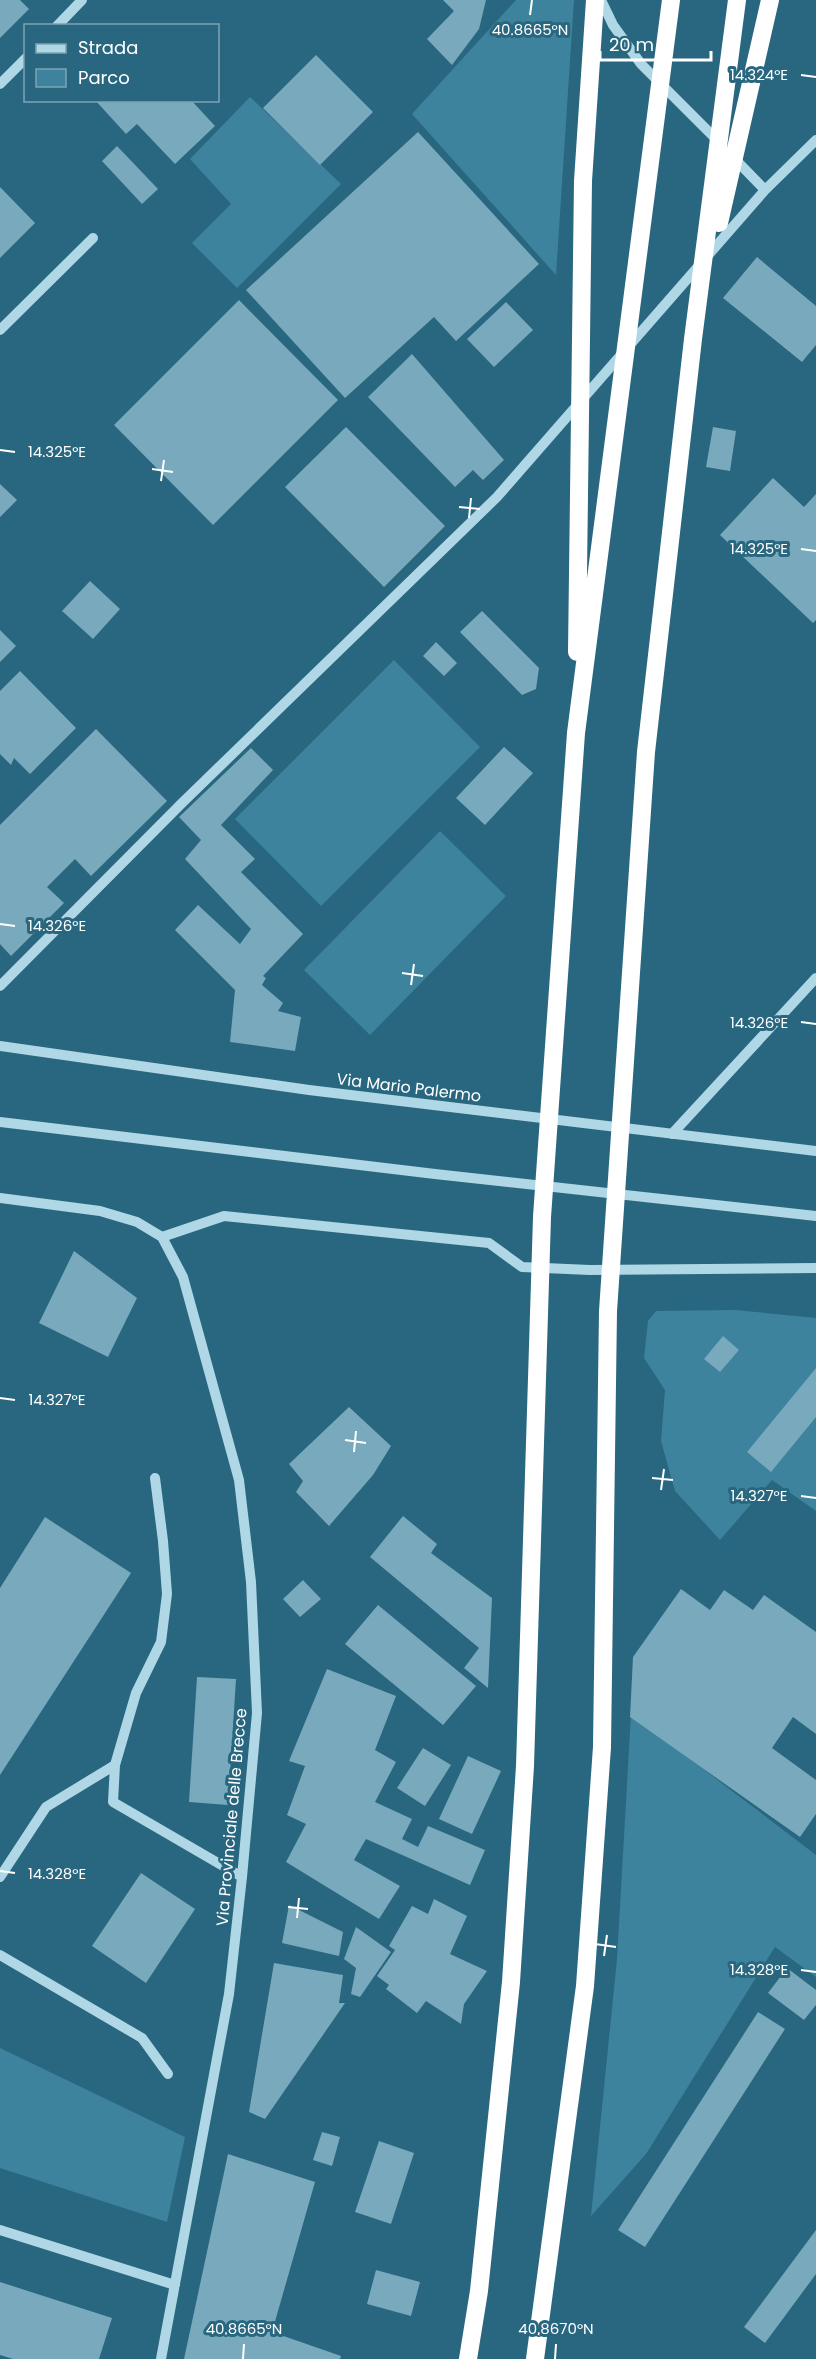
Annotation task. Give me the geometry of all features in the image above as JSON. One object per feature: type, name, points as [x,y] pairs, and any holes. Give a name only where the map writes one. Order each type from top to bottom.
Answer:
[{"type":"highway","points":[[468,2359],[479,2291],[511,1982],[525,1766],[543,1217],[576,733],[583,193],[595,0]]},
{"type":"highway","points":[[576,733],[671,0]]},
{"type":"highway","points":[[535,2359],[585,1986],[602,1747],[608,1311],[646,752],[693,339],[737,0]]},
{"type":"highway","points":[[693,339],[771,0]]},
{"type":"street","points":[[59,24],[82,0]]},
{"type":"street","points":[[601,0],[613,25],[641,64],[765,190]]},
{"type":"street","points":[[0,84],[24,60]]},
{"type":"street","points":[[0,986],[182,803],[497,497],[765,190],[816,140]]},
{"type":"street","points":[[0,330],[93,238]]},
{"type":"street","points":[[672,1134],[816,978]]},
{"type":"street","name":"Via Mario Palermo","points":[[0,1046],[309,1090],[816,1151]]},
{"type":"street","points":[[0,1122],[435,1174],[816,1216]]},
{"type":"street","points":[[0,1198],[100,1211],[137,1222],[162,1237],[224,1216],[489,1243],[522,1267],[590,1270],[816,1268]]},
{"type":"street","name":"Via Provinciale delle Brecce","points":[[161,2359],[229,1994],[257,1713],[251,1581],[239,1480],[183,1277],[162,1237]]},
{"type":"street","points":[[155,1478],[167,1594],[161,1642],[136,1693],[115,1765],[113,1802],[242,1877]]},
{"type":"street","points":[[0,1877],[46,1807],[115,1765]]},
{"type":"street","points":[[0,1955],[142,2038],[168,2074]]},
{"type":"street","points":[[0,2230],[175,2285]]},
{"type":"green space","points":[[516,0],[574,0],[556,275],[412,114]]},
{"type":"green space","points":[[250,97],[341,184],[237,288],[192,243],[231,204],[190,159]]},
{"type":"green space","points":[[394,660],[480,747],[321,906],[235,819]]},
{"type":"green space","points":[[440,831],[506,896],[370,1035],[304,970]]},
{"type":"green space","points":[[735,1310],[816,1318],[816,1511],[772,1480],[720,1540],[675,1491],[661,1441],[665,1390],[644,1358],[648,1321],[656,1311]]},
{"type":"green space","points":[[631,1714],[816,1855],[816,1977],[775,1947],[646,2154],[591,2216],[617,1959]]},
{"type":"green space","points":[[0,2048],[185,2137],[167,2222],[0,2168]]},
{"type":"building","points":[[0,0],[20,0],[29,9],[0,38]]},
{"type":"building","points":[[443,0],[486,0],[479,29],[452,65],[427,39],[454,11]]},
{"type":"building","points":[[316,55],[373,112],[320,165],[263,108]]},
{"type":"building","points":[[97,102],[193,102],[215,126],[175,164],[137,124],[126,134]]},
{"type":"building","points":[[418,132],[539,264],[456,341],[434,317],[345,398],[246,290]]},
{"type":"building","points":[[117,146],[158,189],[142,204],[102,161]]},
{"type":"building","points":[[0,187],[35,223],[0,258]]},
{"type":"building","points":[[757,257],[816,306],[816,345],[802,362],[723,298]]},
{"type":"building","points":[[239,300],[338,400],[213,525],[114,425]]},
{"type":"building","points":[[506,302],[533,330],[494,367],[467,339]]},
{"type":"building","points":[[412,354],[504,460],[483,480],[473,470],[455,487],[368,397]]},
{"type":"building","points":[[346,427],[445,526],[384,587],[285,487]]},
{"type":"building","points":[[713,427],[736,431],[730,471],[706,467]]},
{"type":"building","points":[[773,478],[804,507],[816,494],[816,620],[813,623],[720,535]]},
{"type":"building","points":[[0,484],[17,500],[0,517]]},
{"type":"building","points":[[90,581],[120,609],[93,639],[62,611]]},
{"type":"building","points":[[482,611],[539,668],[536,689],[522,695],[460,632]]},
{"type":"building","points":[[0,630],[16,646],[0,662]]},
{"type":"building","points":[[436,642],[457,663],[444,676],[423,656]]},
{"type":"building","points":[[20,671],[76,728],[30,774],[14,758],[11,765],[0,754],[0,691]]},
{"type":"building","points":[[96,729],[167,801],[91,876],[75,859],[47,887],[64,903],[11,956],[0,944],[0,825]]},
{"type":"building","points":[[504,747],[533,773],[485,825],[456,798]]},
{"type":"building","points":[[251,748],[273,770],[221,825],[255,859],[241,872],[303,934],[263,976],[266,978],[262,985],[283,1003],[278,1011],[301,1017],[295,1051],[230,1042],[235,990],[175,930],[198,905],[240,944],[251,929],[185,859],[201,840],[179,817]]},
{"type":"building","points":[[74,1251],[137,1298],[108,1357],[39,1323]]},
{"type":"building","points":[[723,1336],[739,1350],[720,1372],[704,1359]]},
{"type":"building","points":[[816,1368],[816,1417],[771,1472],[747,1452]]},
{"type":"building","points":[[349,1407],[391,1446],[373,1475],[329,1526],[296,1492],[303,1481],[289,1464]]},
{"type":"building","points":[[403,1516],[437,1544],[431,1553],[492,1598],[488,1688],[464,1668],[479,1648],[370,1557]]},
{"type":"building","points":[[45,1517],[131,1573],[0,1775],[0,1588]]},
{"type":"building","points":[[303,1580],[321,1599],[300,1617],[283,1599]]},
{"type":"building","points":[[681,1589],[710,1610],[724,1590],[753,1610],[764,1595],[816,1632],[816,1734],[793,1717],[772,1748],[816,1780],[816,1814],[800,1837],[630,1717],[633,1657]]},
{"type":"building","points":[[378,1605],[476,1686],[443,1725],[345,1644]]},
{"type":"building","points":[[327,1669],[396,1696],[375,1750],[396,1762],[375,1802],[412,1819],[402,1839],[418,1847],[428,1826],[485,1850],[470,1885],[366,1839],[354,1860],[400,1886],[379,1919],[286,1862],[306,1824],[287,1815],[305,1766],[289,1761]]},
{"type":"building","points":[[197,1677],[236,1679],[228,1805],[189,1802]]},
{"type":"building","points":[[423,1748],[451,1765],[425,1806],[397,1788]]},
{"type":"building","points":[[468,1756],[501,1771],[472,1834],[439,1819]]},
{"type":"building","points":[[141,1873],[195,1909],[146,1983],[92,1946]]},
{"type":"building","points":[[434,1899],[467,1916],[450,1954],[487,1971],[464,2004],[461,2024],[426,2001],[417,2013],[386,1989],[389,1985],[377,1976],[395,1950],[389,1946],[412,1906],[428,1914]]},
{"type":"building","points":[[289,1905],[343,1932],[339,1956],[282,1943]]},
{"type":"building","points":[[356,1927],[391,1952],[360,1997],[351,1994],[356,1968],[344,1959]]},
{"type":"building","points":[[274,1963],[343,1975],[339,2003],[345,2003],[265,2119],[249,2112]]},
{"type":"building","points":[[787,1968],[816,1990],[816,2005],[804,2020],[768,1993]]},
{"type":"building","points":[[758,2012],[785,2029],[645,2247],[618,2230]]},
{"type":"building","points":[[322,2132],[340,2137],[332,2166],[313,2160]]},
{"type":"building","points":[[379,2141],[414,2153],[391,2224],[355,2212]]},
{"type":"building","points":[[228,2154],[315,2182],[272,2332],[341,2356],[340,2359],[184,2359]]},
{"type":"building","points":[[816,2230],[816,2274],[765,2343],[744,2327]]},
{"type":"building","points":[[376,2270],[420,2282],[411,2316],[367,2304]]},
{"type":"building","points":[[0,2282],[112,2318],[99,2359],[13,2359],[0,2355]]}]
